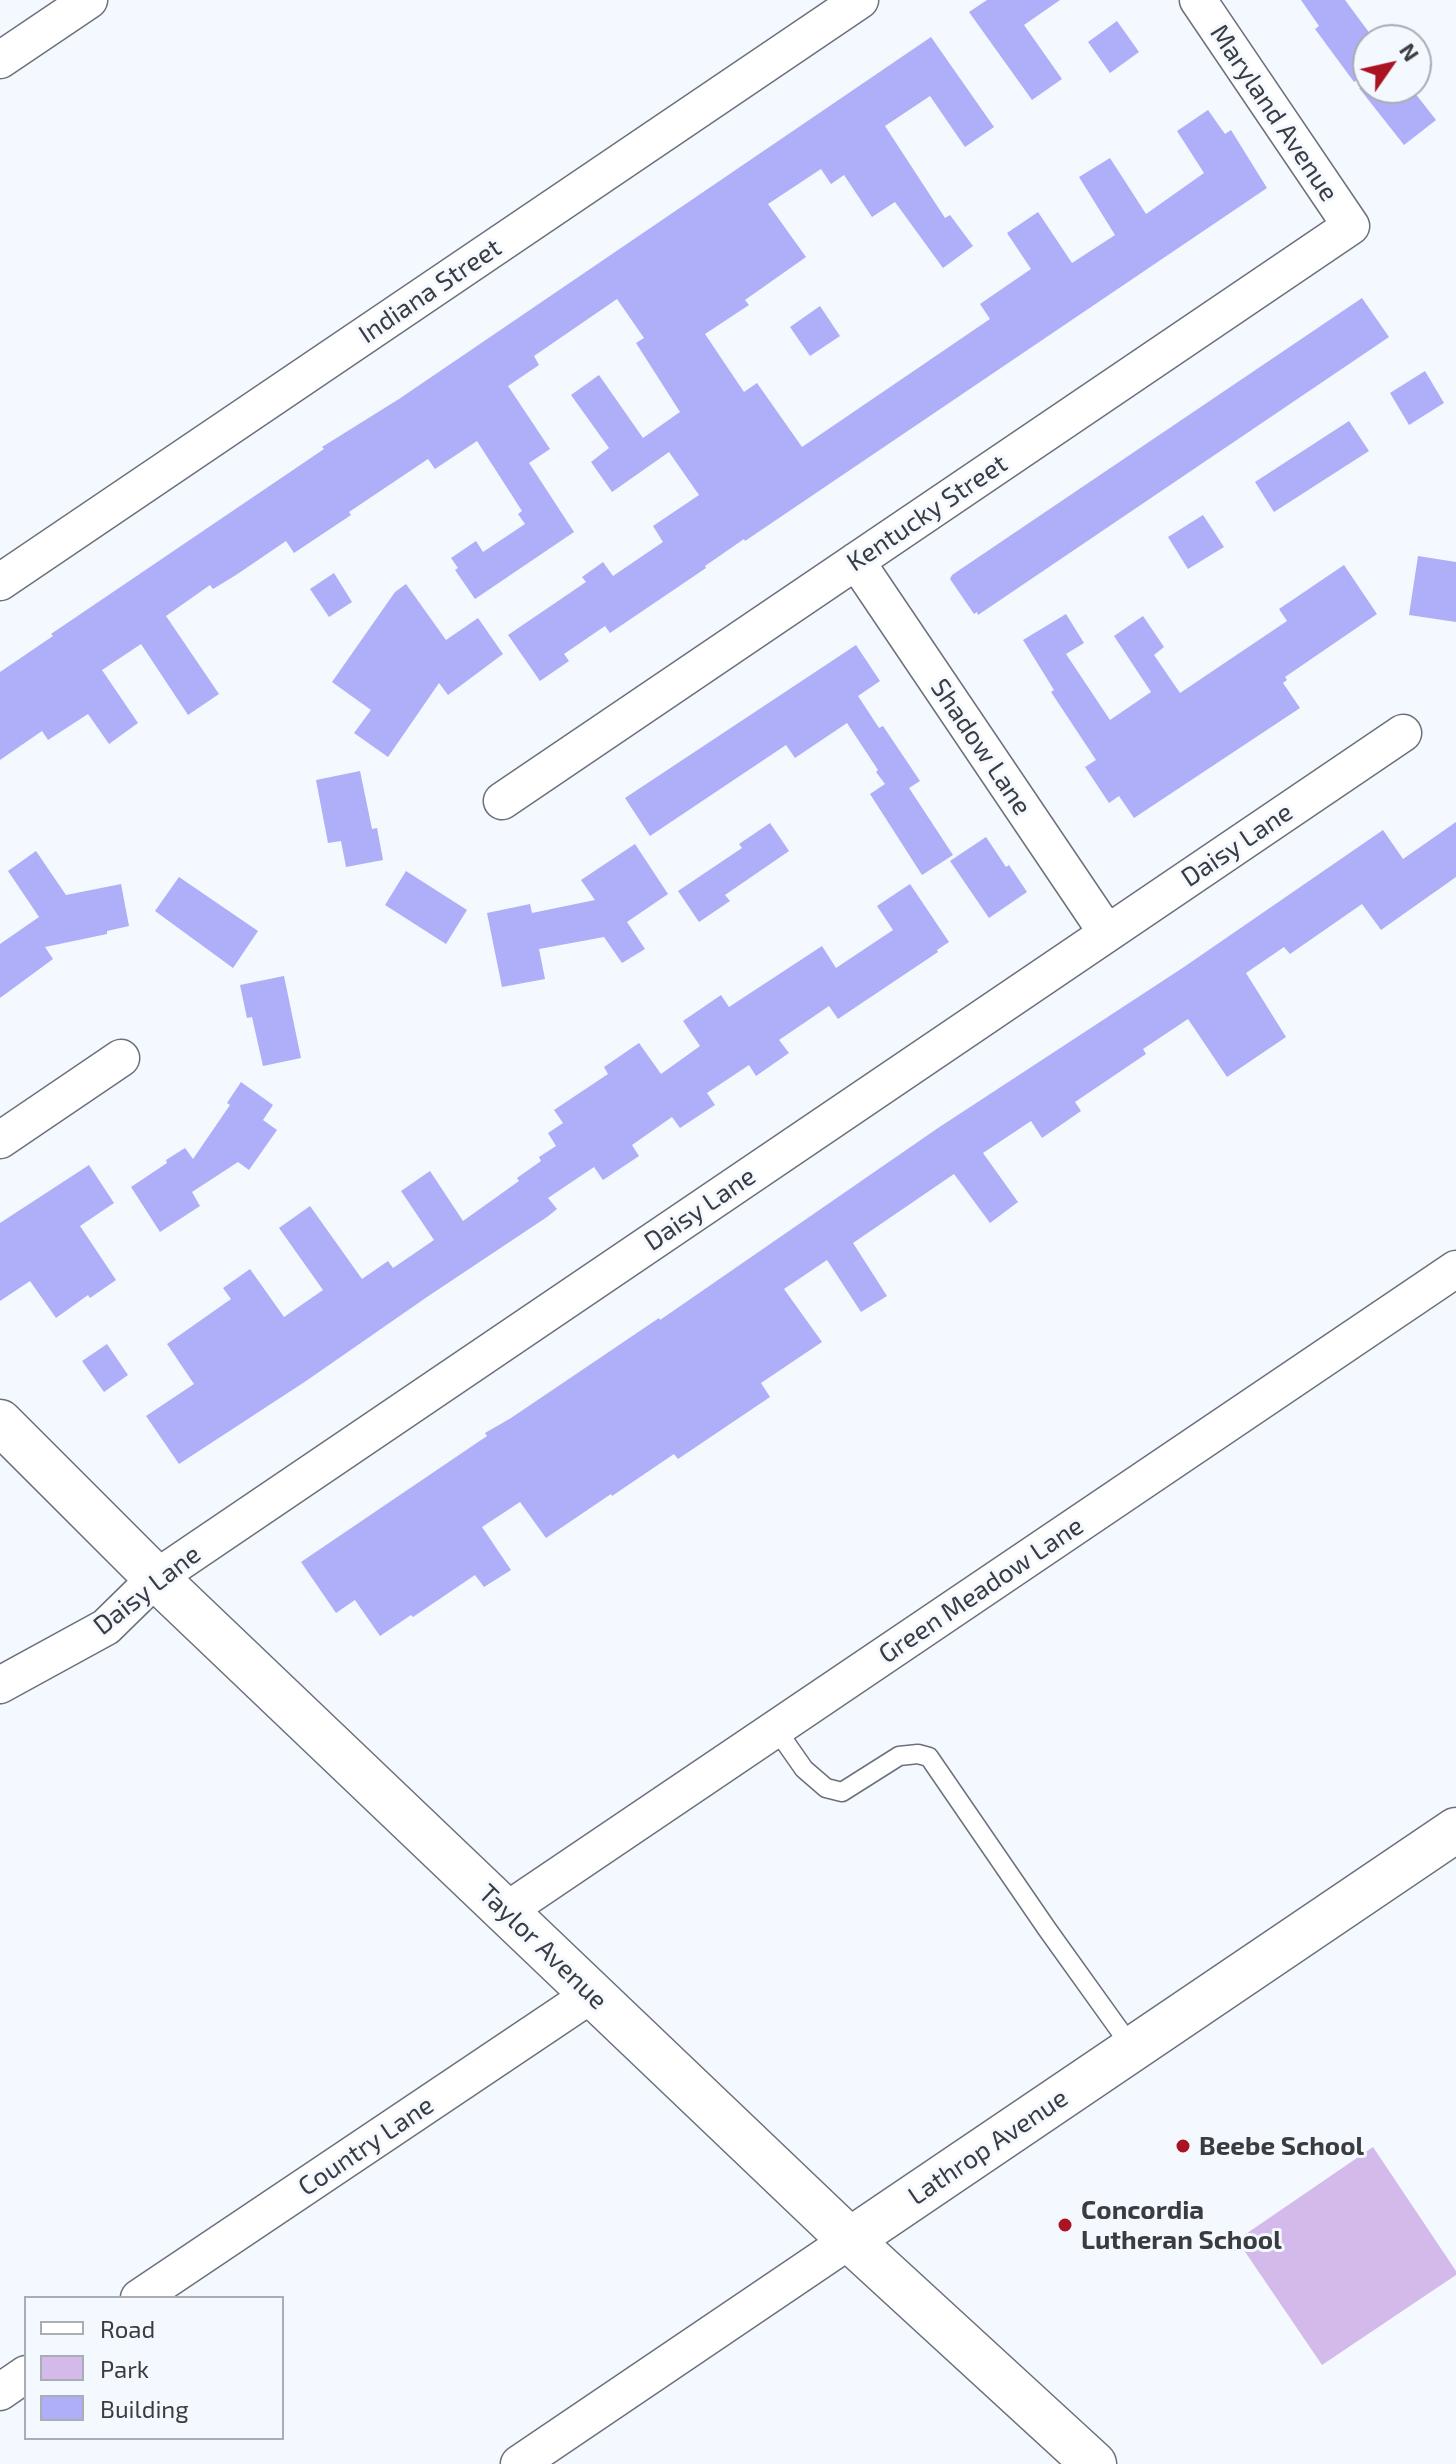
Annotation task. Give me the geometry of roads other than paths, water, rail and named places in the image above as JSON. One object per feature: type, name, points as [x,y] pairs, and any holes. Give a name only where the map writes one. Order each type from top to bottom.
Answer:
[{"type":"street","points":[[0,60],[89,0]]},
{"type":"street","name":"Indiana Street","points":[[0,582],[860,0]]},
{"type":"street","name":"Maryland Avenue","points":[[1198,0],[1351,226]]},
{"type":"street","name":"Kentucky Street","points":[[502,801],[1351,226]]},
{"type":"street","name":"Shadow Lane","points":[[856,561],[1107,933]]},
{"type":"street","name":"Daisy Lane","points":[[0,1685],[106,1627],[156,1578],[1403,733]]},
{"type":"street","points":[[0,1140],[121,1058]]},
{"type":"street","name":"Green Meadow Lane","points":[[506,1911],[1456,1269]]},
{"type":"street","name":"Taylor Avenue","points":[[0,1422],[156,1578],[850,2240],[1094,2464]]},
{"type":"street","name":"Lathrop Avenue","points":[[519,2464],[1456,1830]]},
{"type":"street","name":"Country Lane","points":[[142,2296],[592,1994]]},
{"type":"street","points":[[0,2392],[24,2375]]},
{"type":"lane","points":[[776,1729],[804,1769],[826,1788],[842,1792],[899,1756],[918,1754],[929,1757],[1133,2049]]},
{"type":"place","name":"Beebe School","points":[[1183,2146]]},
{"type":"place","name":"Concordia Lutheran School","points":[[1065,2225]]}]
